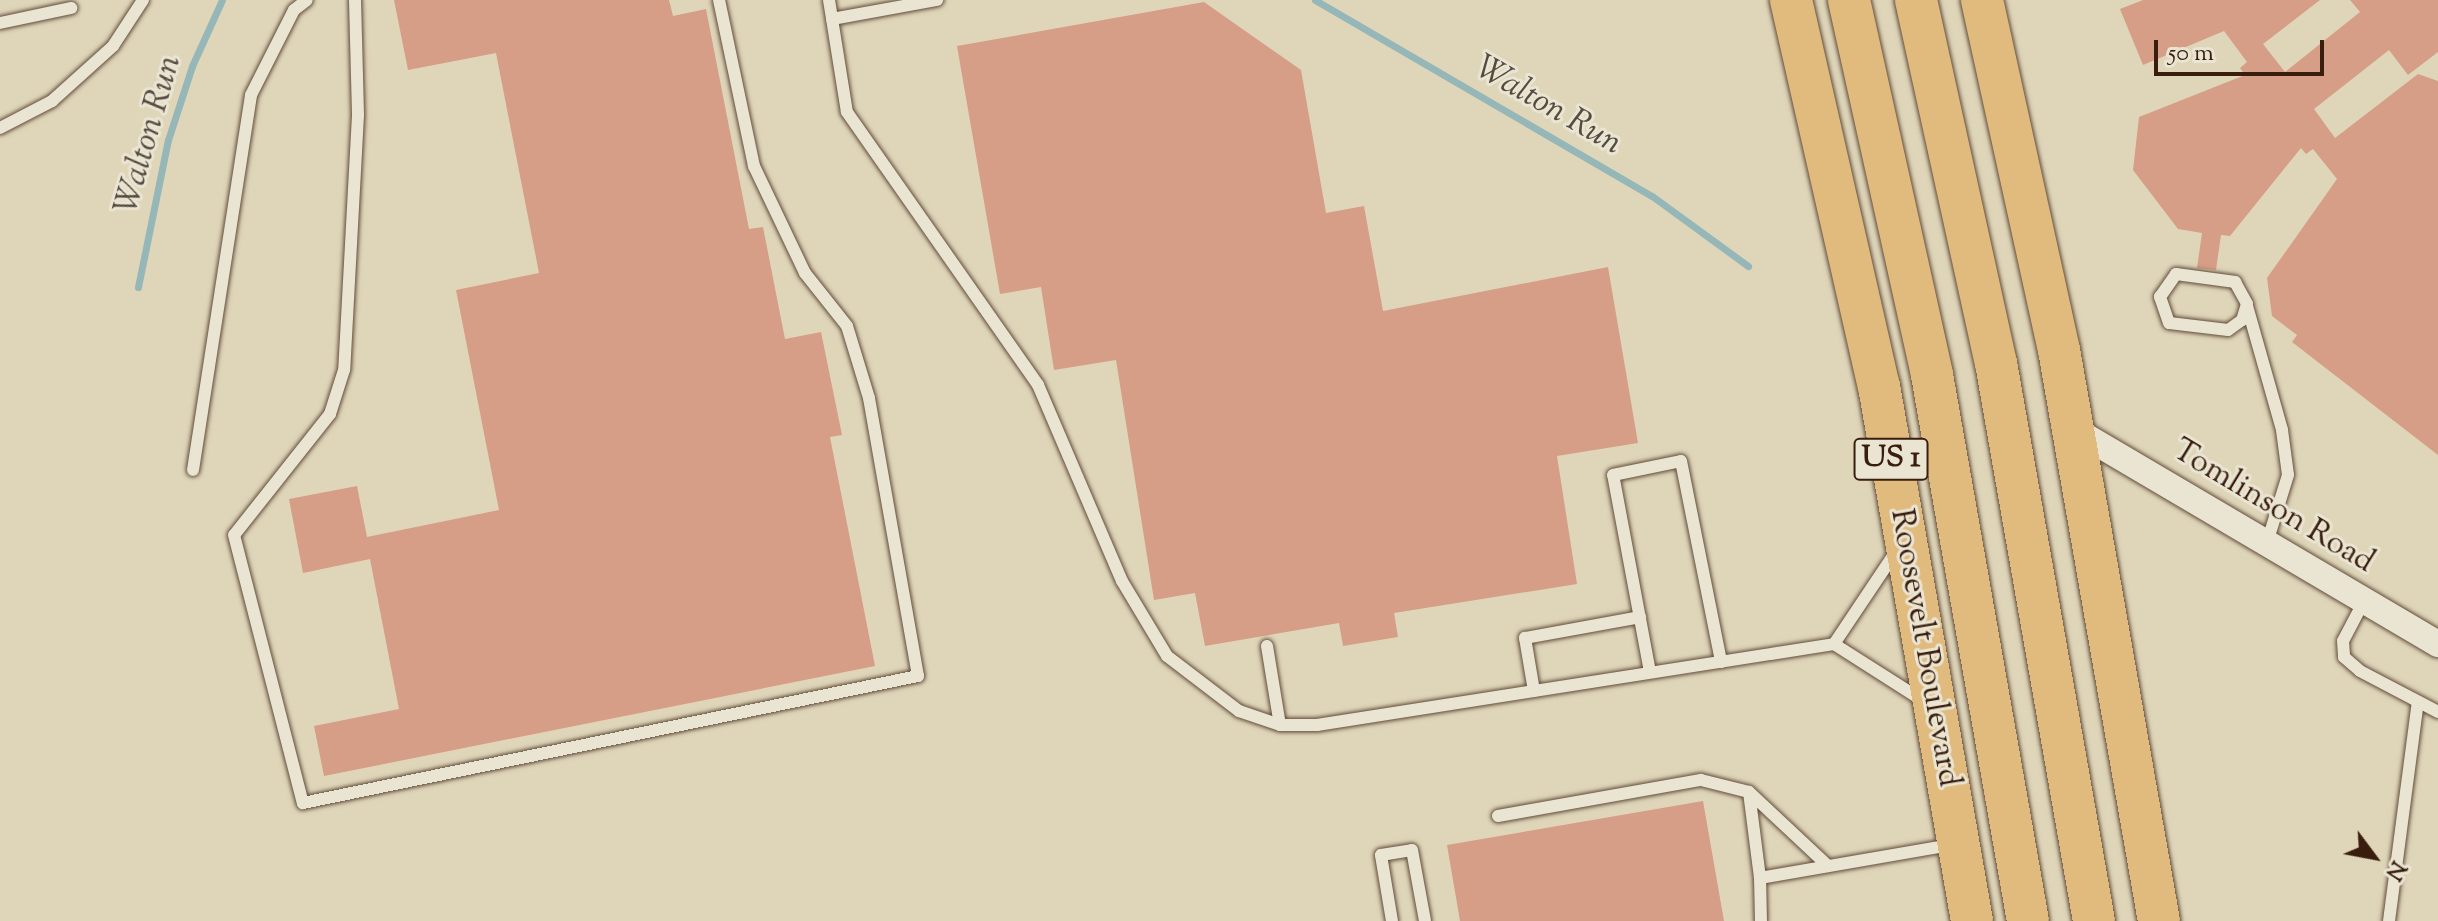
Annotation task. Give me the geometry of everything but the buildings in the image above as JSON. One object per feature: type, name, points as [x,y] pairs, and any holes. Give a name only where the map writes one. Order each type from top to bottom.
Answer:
[{"type":"highway","name":"Roosevelt Boulevard","points":[[1791,0],[1852,257],[1972,921]]},
{"type":"highway","name":"Roosevelt Boulevard","points":[[1849,0],[1932,375],[2028,921]]},
{"type":"highway","points":[[1916,0],[1996,363],[2094,921]]},
{"type":"highway","points":[[1982,0],[2032,218],[2073,429],[2159,921]]},
{"type":"street","name":"Tomlinson Road","points":[[2073,429],[2438,644]]},
{"type":"lane","points":[[0,128],[52,101],[113,46],[143,0]]},
{"type":"lane","points":[[193,470],[251,95],[294,10],[307,0]]},
{"type":"lane","points":[[355,0],[358,115],[344,370],[330,414],[234,535],[303,803],[918,676],[869,398],[847,326],[805,273],[754,166],[719,0]]},
{"type":"lane","points":[[829,0],[847,112],[1038,385],[1122,581],[1167,656],[1239,711],[1280,725],[1317,725],[1834,644],[1935,708]]},
{"type":"lane","points":[[832,19],[937,0]]},
{"type":"lane","points":[[0,23],[71,8]]},
{"type":"lane","points":[[2247,306],[2242,320],[2228,330],[2169,323],[2160,297],[2176,274],[2235,282],[2247,306],[2282,430],[2288,475],[2267,543]]},
{"type":"lane","points":[[1650,672],[1613,475],[1681,461],[1721,662]]},
{"type":"lane","points":[[1834,644],[1905,539]]},
{"type":"lane","points":[[2364,601],[2343,641],[2344,657],[2438,712]]},
{"type":"lane","points":[[1534,691],[1525,638],[1640,617]]},
{"type":"lane","points":[[1267,646],[1280,725]]},
{"type":"lane","points":[[2389,921],[2418,702]]},
{"type":"lane","points":[[1498,816],[1701,780],[1749,792],[1828,866]]},
{"type":"lane","points":[[1749,792],[1760,878],[1761,921]]},
{"type":"lane","points":[[1760,878],[1958,844]]},
{"type":"lane","points":[[1392,921],[1381,855],[1412,850],[1425,921]]},
{"type":"waterway","name":"Walton Run","points":[[138,287],[168,140],[192,66],[222,0]]},
{"type":"waterway","name":"Walton Run","points":[[1315,0],[1652,196],[1748,266]]}]
